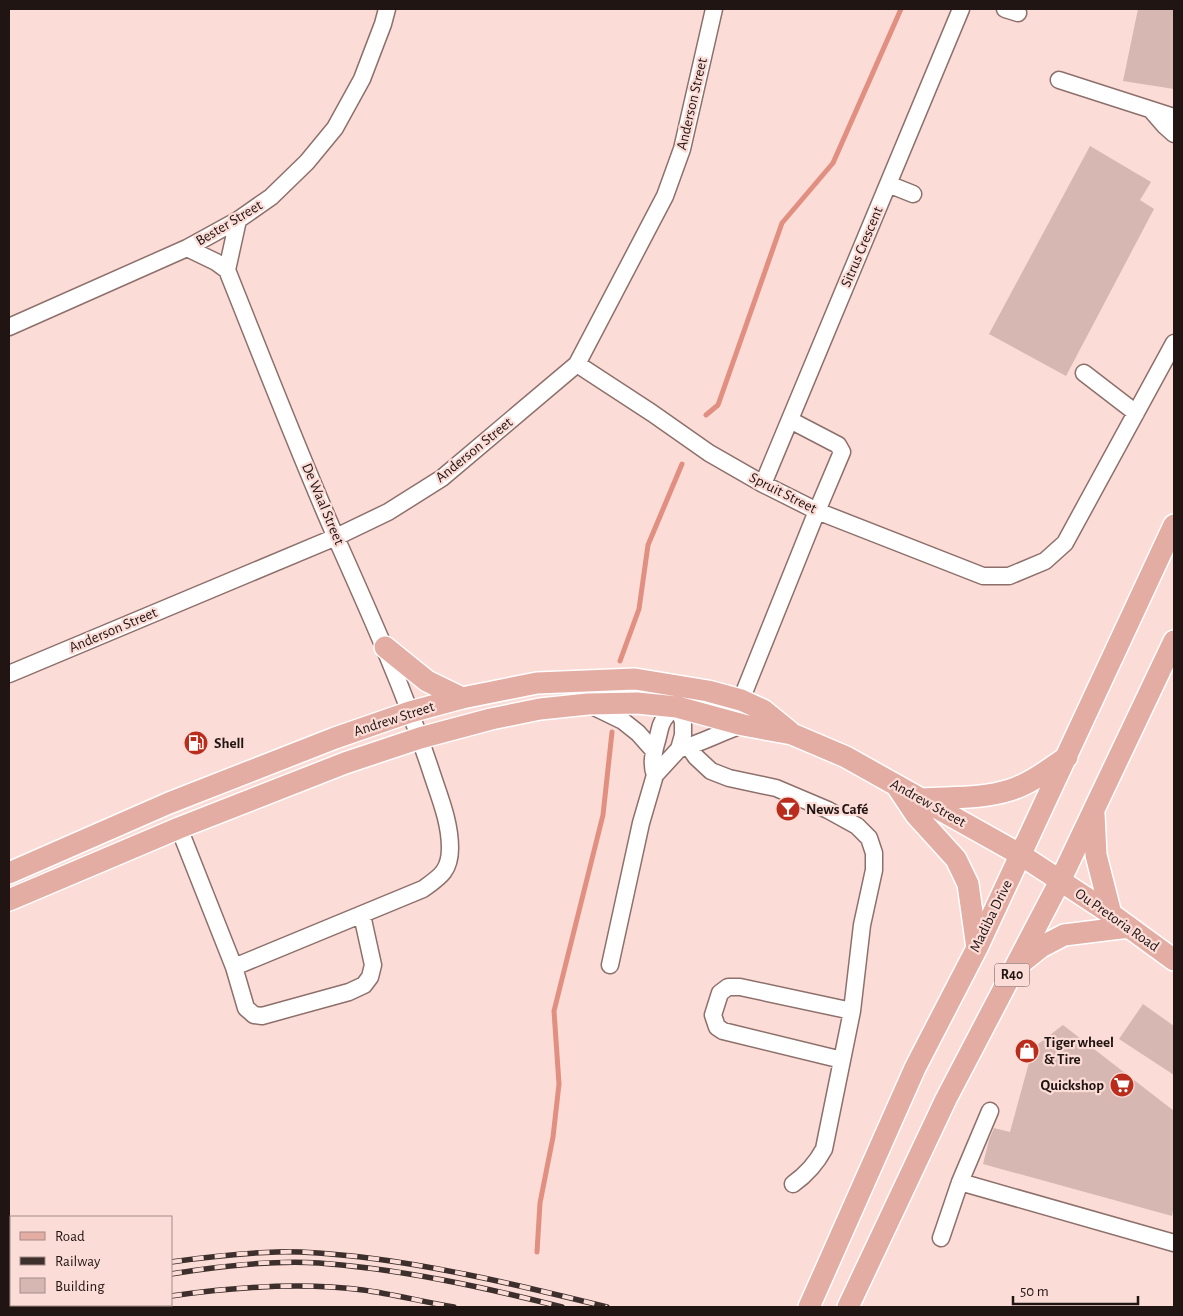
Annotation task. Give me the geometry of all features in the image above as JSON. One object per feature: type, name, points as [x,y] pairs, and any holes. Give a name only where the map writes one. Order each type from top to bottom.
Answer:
[{"type":"main road","name":"Madiba Drive","points":[[809,1307],[915,1068],[977,948],[1174,525]]},
{"type":"main road","name":"R40","points":[[848,1307],[946,1099],[1060,881],[1174,641]]},
{"type":"main road","points":[[385,647],[427,681],[462,698]]},
{"type":"main road","name":"Andrew Street","points":[[9,873],[169,803],[336,738],[410,712],[462,698],[537,683],[635,679],[708,691],[741,700],[763,710],[792,734]]},
{"type":"main road","name":"Andrew Street","points":[[9,900],[179,828],[345,763],[420,738],[491,719],[540,709],[588,704],[637,703],[677,707],[743,725],[792,734],[846,758],[1021,855],[1060,881]]},
{"type":"main road","points":[[922,800],[993,794],[1011,790],[1067,758]]},
{"type":"main road","points":[[896,786],[916,815],[956,860],[968,884],[977,948]]},
{"type":"main road","points":[[1094,809],[1096,855],[1111,914]]},
{"type":"main road","name":"Ou Pretoria Road","points":[[1060,881],[1111,914],[1174,960]]},
{"type":"main road","points":[[1016,967],[1042,946],[1064,935],[1129,927]]},
{"type":"street","name":"Bester Street","points":[[9,327],[186,248],[238,220],[271,197],[307,162],[335,128],[362,79],[387,9]]},
{"type":"street","name":"Anderson Street","points":[[9,674],[336,537],[388,512],[442,478],[577,364],[665,196],[676,170],[714,9]]},
{"type":"street","name":"Sitrus Crescent","points":[[763,484],[961,9]]},
{"type":"street","points":[[1059,80],[1174,118]]},
{"type":"street","points":[[1151,109],[1174,134]]},
{"type":"street","points":[[888,184],[913,194]]},
{"type":"street","points":[[186,248],[216,262],[227,270],[238,220]]},
{"type":"street","name":"De Waal Street","points":[[227,270],[336,537],[385,647],[420,738],[448,822],[450,847],[449,862],[442,876],[423,889],[234,967]]},
{"type":"street","points":[[1084,372],[1136,413],[1174,343]]},
{"type":"street","name":"Spruit Street","points":[[577,364],[709,453],[763,484],[816,511],[983,576],[1009,576],[1044,562],[1065,543],[1136,413]]},
{"type":"street","points":[[741,700],[816,511],[842,452],[841,447],[828,439],[790,420]]},
{"type":"street","points":[[657,682],[677,707],[683,721],[684,748],[711,771],[729,778],[776,788],[828,810],[857,826],[869,838],[874,854],[874,870],[862,925],[852,1010],[824,1148],[806,1175],[793,1184]]},
{"type":"street","points":[[610,965],[641,823],[655,775],[652,762],[663,720],[666,715],[677,707],[708,691]]},
{"type":"street","points":[[588,704],[623,721],[638,733],[654,751]]},
{"type":"street","points":[[655,775],[684,748],[743,725]]},
{"type":"street","points":[[179,828],[234,967],[246,1008],[254,1015],[262,1016],[349,992],[364,984],[370,977],[373,965],[362,915]]},
{"type":"street","points":[[842,1060],[723,1031],[717,1027],[713,1015],[720,993],[728,988],[740,988],[852,1010]]},
{"type":"street","points":[[941,1238],[960,1182],[990,1111]]},
{"type":"street","points":[[960,1182],[1174,1243]]},
{"type":"building","points":[[1138,9],[1174,9],[1174,89],[1123,81]]},
{"type":"building","points":[[1090,146],[1151,182],[1140,200],[1154,209],[1066,376],[989,334]]},
{"type":"building","points":[[1143,1004],[1174,1026],[1174,1075],[1119,1039]]},
{"type":"building","points":[[1063,1025],[1174,1111],[1174,1205],[1172,1216],[983,1164],[994,1128],[1010,1132],[1033,1048]]},
{"type":"waterway","points":[[706,415],[718,405],[782,223],[833,163],[901,9]]},
{"type":"waterway","points":[[620,661],[639,609],[648,545],[682,464]]},
{"type":"waterway","points":[[537,1252],[540,1203],[553,1137],[559,1084],[554,1011],[603,815],[612,732]]},
{"type":"railway","points":[[172,1262],[277,1252],[308,1252],[350,1256],[454,1272],[607,1307]]},
{"type":"railway","points":[[172,1274],[245,1264],[319,1263],[411,1274],[562,1307]]},
{"type":"railway","points":[[172,1296],[243,1288],[315,1286],[374,1292],[454,1307]]},
{"type":"railway","points":[[25,1307],[30,1306]]},
{"type":"railway","points":[[114,1307],[120,1306]]},
{"type":"place","name":"Shell","points":[[196,743]]},
{"type":"place","name":"News Café","points":[[788,809]]},
{"type":"place","name":"Tiger wheel & Tire","points":[[1027,1051]]},
{"type":"place","name":"Quickshop","points":[[1122,1085]]}]
